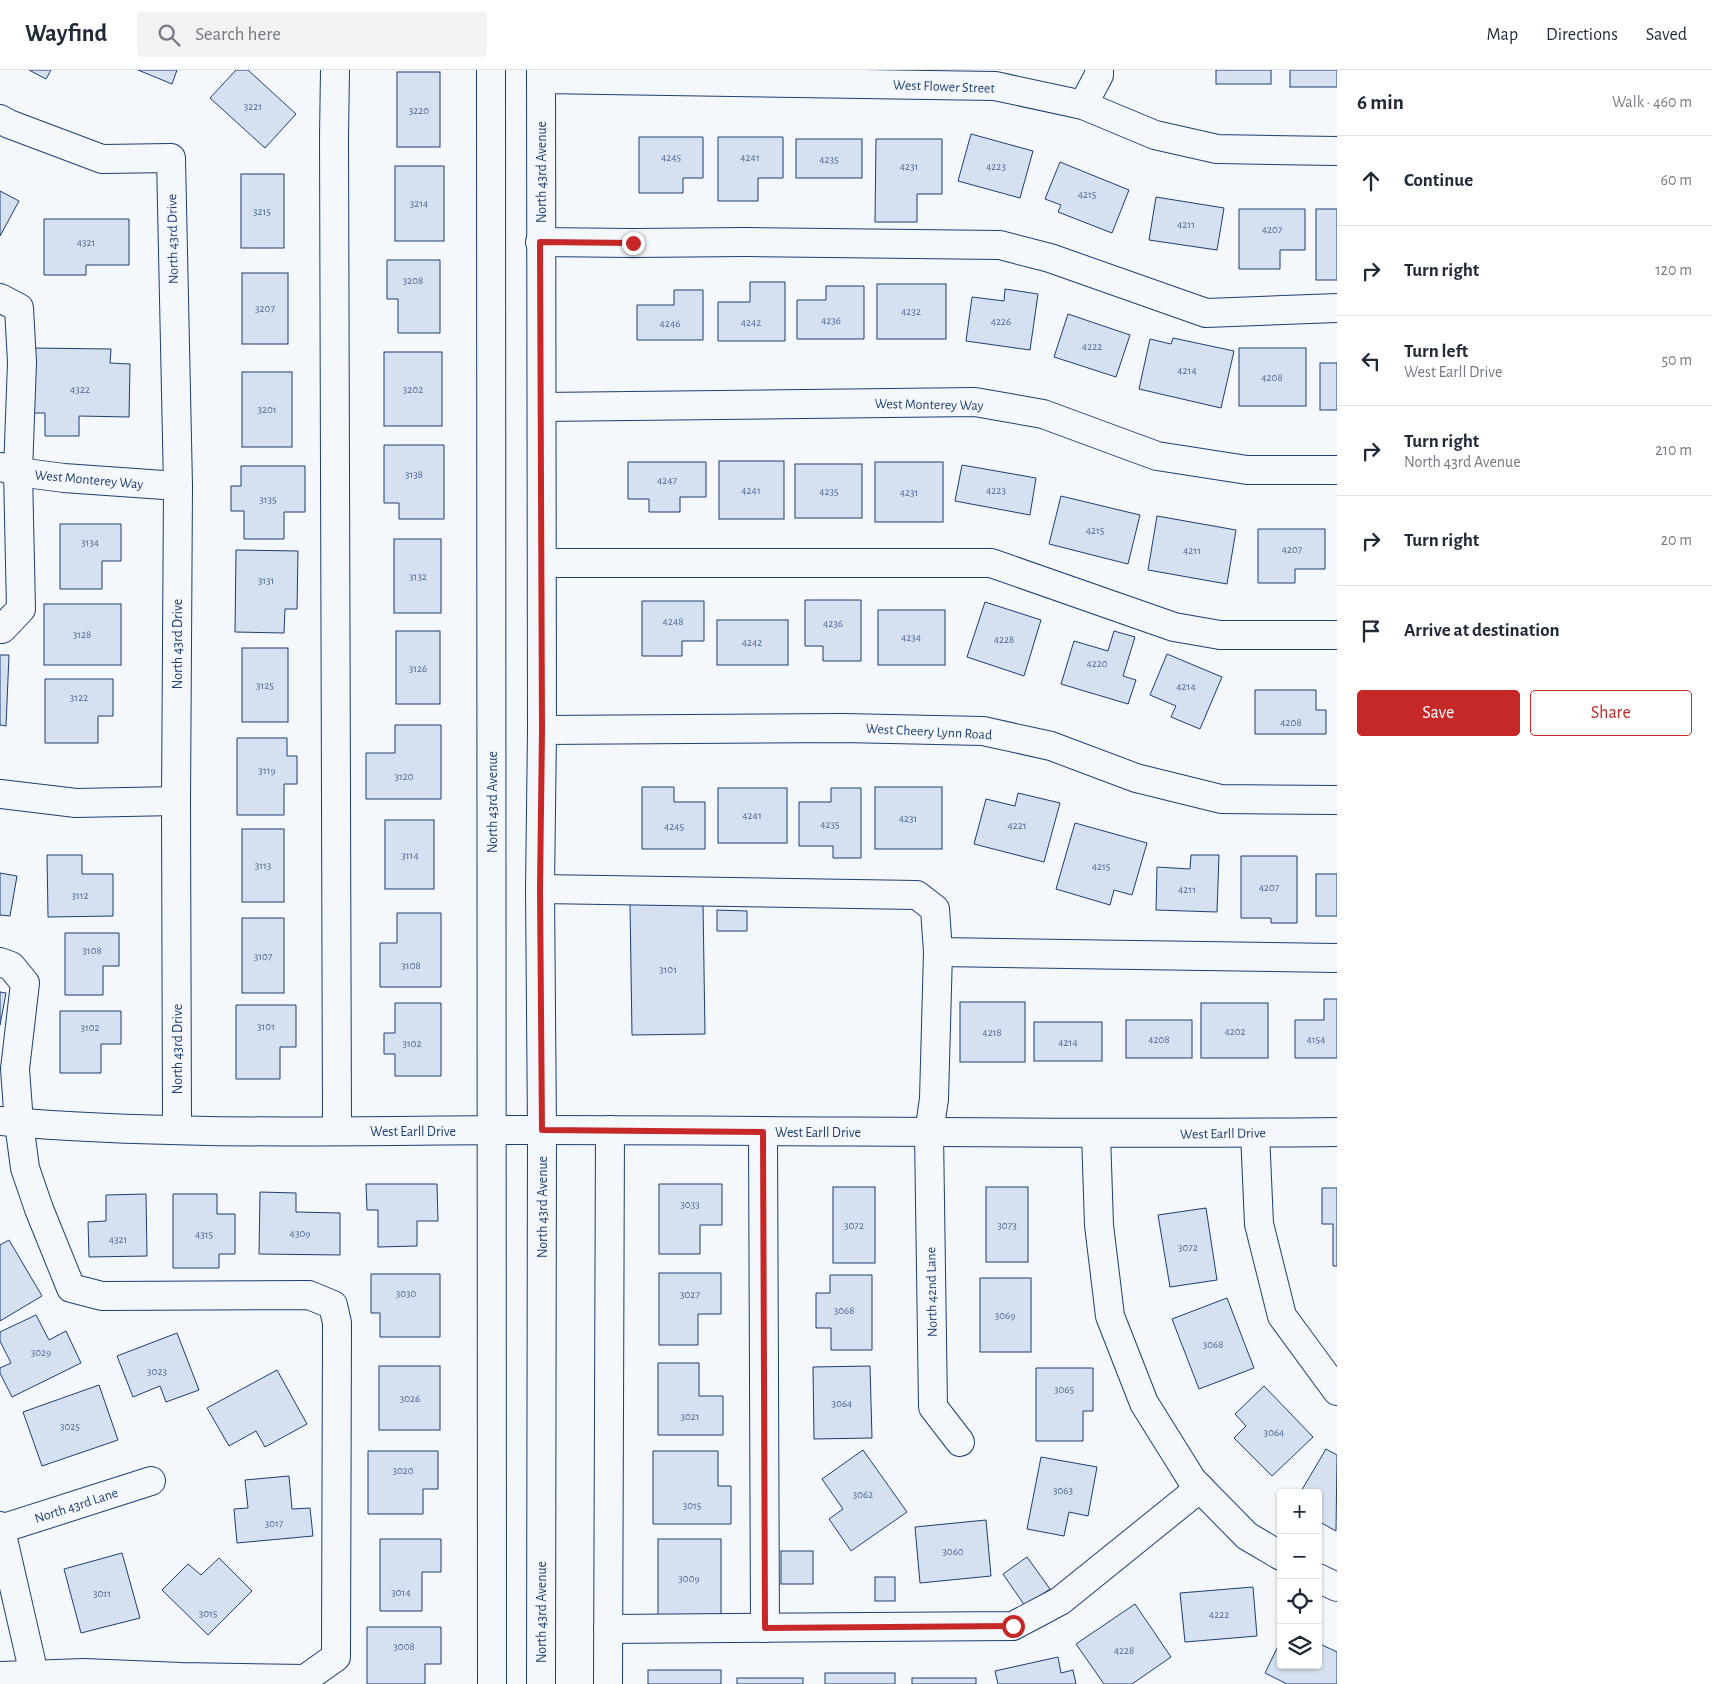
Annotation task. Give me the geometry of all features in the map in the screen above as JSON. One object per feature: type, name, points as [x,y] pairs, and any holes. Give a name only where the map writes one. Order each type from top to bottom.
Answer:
[{"type":"street","points":[[335,70],[337,1131]]},
{"type":"street","name":"North 43rd Avenue","points":[[491,70],[492,1684]]},
{"type":"street","points":[[1083,105],[1099,75],[1099,70]]},
{"type":"street","name":"North 43rd Avenue","points":[[541,74],[541,1684]]},
{"type":"street","name":"West Flower Street","points":[[541,74],[926,77],[995,86],[1083,105],[1155,135],[1217,149],[1337,151]]},
{"type":"street","name":"North 43rd Drive","points":[[0,119],[102,159],[170,158],[178,486],[176,801],[177,1130]]},
{"type":"street","points":[[540,242],[1000,245],[1050,258],[1206,312],[1337,308]]},
{"type":"street","points":[[0,298],[19,308],[22,362],[9,470],[20,608],[2,629],[0,628]]},
{"type":"street","name":"West Monterey Way","points":[[542,407],[975,402],[1043,414],[1157,456],[1247,470],[1337,470]]},
{"type":"street","name":"West Monterey Way","points":[[9,470],[64,478],[178,486]]},
{"type":"street","points":[[542,563],[991,563],[1174,627],[1220,635],[1337,635]]},
{"type":"street","name":"West Cheery Lynn Road","points":[[542,730],[844,728],[983,731],[1051,746],[1136,778],[1221,799],[1337,800]]},
{"type":"street","points":[[0,794],[76,803],[176,801]]},
{"type":"street","name":"North 42nd Lane","points":[[540,889],[916,895],[935,909],[938,952],[934,1099],[929,1133],[933,1408],[960,1442]]},
{"type":"street","points":[[938,952],[1337,958]]},
{"type":"street","points":[[0,962],[11,966],[25,983],[10,1122],[39,1209],[70,1288],[102,1296],[309,1295],[333,1305],[337,1323],[336,1657],[305,1679],[84,1673],[33,1680],[0,1676]]},
{"type":"street","name":"West Earll Drive","points":[[10,1122],[55,1126],[177,1130],[610,1130],[1096,1134],[1337,1132]]},
{"type":"street","points":[[608,1684],[610,1130]]},
{"type":"street","points":[[763,1132],[765,1628]]},
{"type":"street","points":[[1255,1133],[1259,1224],[1282,1316],[1337,1391]]},
{"type":"street","points":[[1096,1134],[1099,1225],[1110,1316],[1144,1403],[1192,1480],[1247,1536],[1277,1554]]},
{"type":"street","name":"North 43rd Lane","points":[[33,1680],[1,1528],[151,1481]]},
{"type":"street","points":[[608,1629],[1013,1626],[1060,1601],[1200,1488]]},
{"type":"street","points":[[1320,1579],[1337,1587]]},
{"type":"building","points":[[29,70],[51,70],[46,79]]},
{"type":"building","points":[[138,70],[177,70],[172,84]]},
{"type":"building","points":[[236,70],[248,70],[296,114],[265,148],[210,98]]},
{"type":"building","points":[[1216,70],[1271,70],[1271,84],[1216,84]]},
{"type":"building","points":[[1290,70],[1337,70],[1337,87],[1290,87]]},
{"type":"building","points":[[397,72],[440,72],[440,147],[397,147]]},
{"type":"building","points":[[971,134],[1033,151],[1020,198],[958,181]]},
{"type":"building","points":[[639,137],[703,137],[703,178],[683,178],[683,193],[639,193]]},
{"type":"building","points":[[718,137],[783,137],[783,178],[758,178],[758,201],[718,201]]},
{"type":"building","points":[[796,139],[862,139],[862,178],[796,178]]},
{"type":"building","points":[[876,139],[942,139],[942,194],[917,194],[917,222],[875,222]]},
{"type":"building","points":[[1060,162],[1129,190],[1112,233],[1058,212],[1061,205],[1045,199]]},
{"type":"building","points":[[395,166],[444,166],[444,241],[395,241]]},
{"type":"building","points":[[241,174],[284,174],[284,248],[241,248]]},
{"type":"building","points":[[0,191],[19,201],[0,236]]},
{"type":"building","points":[[1156,197],[1224,208],[1217,250],[1149,240]]},
{"type":"building","points":[[1239,209],[1305,209],[1305,250],[1280,250],[1280,269],[1239,269]]},
{"type":"building","points":[[1316,209],[1337,209],[1337,280],[1316,280]]},
{"type":"building","points":[[44,219],[129,219],[129,265],[86,265],[86,275],[44,275]]},
{"type":"building","points":[[387,260],[440,260],[440,333],[398,333],[398,299],[387,299]]},
{"type":"building","points":[[242,273],[288,273],[288,344],[242,344]]},
{"type":"building","points":[[750,282],[785,282],[785,341],[718,341],[718,302],[750,302]]},
{"type":"building","points":[[877,284],[946,284],[946,339],[877,339]]},
{"type":"building","points":[[826,286],[864,286],[864,339],[797,339],[797,300],[826,300]]},
{"type":"building","points":[[1005,289],[1038,294],[1030,350],[966,341],[972,297],[1004,301]]},
{"type":"building","points":[[674,290],[703,290],[703,340],[637,340],[637,305],[674,305]]},
{"type":"building","points":[[1068,314],[1130,335],[1116,377],[1054,357]]},
{"type":"building","points":[[1173,338],[1234,351],[1221,408],[1139,389],[1150,339],[1171,344]]},
{"type":"building","points":[[31,348],[111,349],[110,363],[130,364],[129,417],[79,416],[79,436],[45,436],[45,413],[30,413]]},
{"type":"building","points":[[1239,348],[1306,348],[1306,406],[1239,406]]},
{"type":"building","points":[[384,352],[442,352],[442,426],[384,426]]},
{"type":"building","points":[[1320,363],[1337,363],[1337,410],[1320,410]]},
{"type":"building","points":[[242,372],[292,372],[292,447],[242,447]]},
{"type":"building","points":[[384,445],[444,445],[444,519],[399,519],[399,503],[384,503]]},
{"type":"building","points":[[719,461],[784,461],[784,519],[719,519]]},
{"type":"building","points":[[628,462],[706,462],[706,497],[680,497],[680,512],[649,512],[649,499],[628,499]]},
{"type":"building","points":[[875,462],[943,462],[943,522],[875,522]]},
{"type":"building","points":[[795,464],[862,464],[862,518],[795,518]]},
{"type":"building","points":[[962,465],[1036,478],[1030,515],[955,501]]},
{"type":"building","points":[[241,466],[305,466],[305,512],[284,512],[284,539],[244,539],[244,511],[231,511],[231,486],[241,486]]},
{"type":"building","points":[[1061,496],[1140,515],[1128,564],[1049,544]]},
{"type":"building","points":[[1157,516],[1236,530],[1227,584],[1148,570]]},
{"type":"building","points":[[60,524],[121,524],[121,561],[102,561],[102,589],[60,589]]},
{"type":"building","points":[[1258,529],[1325,529],[1325,569],[1295,569],[1295,583],[1258,583]]},
{"type":"building","points":[[394,539],[441,539],[441,613],[394,613]]},
{"type":"building","points":[[236,550],[298,551],[297,609],[285,609],[284,633],[235,632]]},
{"type":"building","points":[[805,600],[861,600],[861,661],[823,661],[823,646],[805,646]]},
{"type":"building","points":[[642,601],[704,601],[704,641],[682,641],[682,656],[642,656]]},
{"type":"building","points":[[985,602],[1041,620],[1024,676],[967,657]]},
{"type":"building","points":[[44,604],[121,604],[121,665],[44,665]]},
{"type":"building","points":[[878,610],[945,610],[945,665],[878,665]]},
{"type":"building","points":[[717,620],[788,620],[788,665],[717,665]]},
{"type":"building","points":[[396,631],[440,631],[440,704],[396,704]]},
{"type":"building","points":[[1114,631],[1135,637],[1123,676],[1136,680],[1128,704],[1061,684],[1074,641],[1108,651]]},
{"type":"building","points":[[242,648],[288,648],[288,722],[242,722]]},
{"type":"building","points":[[1167,654],[1222,677],[1200,729],[1171,717],[1176,706],[1150,695]]},
{"type":"building","points":[[0,655],[9,655],[6,726],[0,725]]},
{"type":"building","points":[[45,679],[113,679],[113,716],[98,716],[98,743],[45,743]]},
{"type":"building","points":[[1255,690],[1316,690],[1316,710],[1326,710],[1326,734],[1255,734]]},
{"type":"building","points":[[395,725],[441,725],[441,799],[366,799],[366,753],[395,753]]},
{"type":"building","points":[[237,738],[287,738],[287,756],[297,756],[297,784],[284,784],[284,815],[237,815]]},
{"type":"building","points":[[642,787],[674,787],[674,802],[705,802],[705,849],[642,849]]},
{"type":"building","points":[[875,787],[942,787],[942,849],[875,849]]},
{"type":"building","points":[[718,788],[787,788],[787,843],[718,843]]},
{"type":"building","points":[[831,788],[861,788],[861,858],[833,858],[833,846],[799,846],[799,802],[831,802]]},
{"type":"building","points":[[1018,793],[1060,803],[1044,862],[974,844],[986,799],[1015,806]]},
{"type":"building","points":[[385,820],[434,820],[434,889],[385,889]]},
{"type":"building","points":[[1075,823],[1147,843],[1132,895],[1114,890],[1110,905],[1056,889]]},
{"type":"building","points":[[242,829],[284,829],[284,902],[242,902]]},
{"type":"building","points":[[47,855],[82,855],[82,874],[113,874],[113,916],[48,917]]},
{"type":"building","points":[[1191,855],[1219,855],[1217,912],[1156,910],[1157,867],[1190,869]]},
{"type":"building","points":[[1241,856],[1297,856],[1297,923],[1271,923],[1271,918],[1241,918]]},
{"type":"building","points":[[0,873],[17,876],[10,916],[0,915]]},
{"type":"building","points":[[1316,874],[1337,874],[1337,916],[1316,916]]},
{"type":"building","points":[[703,903],[705,1034],[632,1035],[630,904]]},
{"type":"building","points":[[717,910],[747,911],[747,931],[717,931]]},
{"type":"building","points":[[397,913],[441,913],[441,987],[380,987],[380,943],[397,943]]},
{"type":"building","points":[[242,918],[284,918],[284,993],[242,993]]},
{"type":"building","points":[[65,933],[119,933],[119,966],[103,966],[103,995],[65,995]]},
{"type":"building","points":[[0,992],[6,993],[0,1025]]},
{"type":"building","points":[[1324,999],[1337,999],[1337,1058],[1295,1058],[1295,1020],[1324,1020]]},
{"type":"building","points":[[960,1002],[1025,1002],[1025,1062],[960,1062]]},
{"type":"building","points":[[395,1003],[441,1003],[441,1076],[395,1076],[395,1054],[384,1054],[384,1033],[395,1033]]},
{"type":"building","points":[[1201,1003],[1268,1003],[1268,1058],[1201,1058]]},
{"type":"building","points":[[236,1005],[296,1005],[296,1047],[280,1047],[280,1079],[236,1079]]},
{"type":"building","points":[[60,1011],[121,1011],[121,1044],[101,1044],[101,1073],[60,1073]]},
{"type":"building","points":[[1126,1020],[1192,1020],[1192,1058],[1126,1058]]},
{"type":"building","points":[[1034,1022],[1102,1022],[1102,1061],[1034,1061]]},
{"type":"building","points":[[366,1184],[437,1184],[438,1221],[417,1221],[417,1246],[378,1247],[378,1210],[367,1210]]},
{"type":"building","points":[[659,1184],[722,1184],[722,1225],[700,1225],[700,1254],[659,1254]]},
{"type":"building","points":[[833,1187],[875,1187],[875,1263],[833,1263]]},
{"type":"building","points":[[986,1187],[1028,1187],[1028,1262],[986,1262]]},
{"type":"building","points":[[1322,1188],[1337,1188],[1337,1266],[1333,1266],[1333,1224],[1322,1224]]},
{"type":"building","points":[[260,1192],[296,1193],[296,1212],[340,1213],[340,1255],[259,1254]]},
{"type":"building","points":[[146,1194],[147,1256],[89,1257],[88,1222],[106,1221],[106,1195]]},
{"type":"building","points":[[173,1194],[217,1194],[217,1214],[235,1214],[235,1254],[219,1254],[219,1268],[173,1268]]},
{"type":"building","points":[[1206,1208],[1217,1280],[1170,1287],[1158,1215]]},
{"type":"building","points":[[9,1240],[42,1296],[0,1321],[0,1245]]},
{"type":"building","points":[[659,1273],[721,1273],[721,1314],[698,1314],[698,1345],[659,1345]]},
{"type":"building","points":[[371,1274],[440,1274],[440,1337],[380,1337],[380,1313],[371,1313]]},
{"type":"building","points":[[830,1275],[872,1275],[872,1350],[831,1350],[831,1328],[816,1328],[816,1293],[830,1293]]},
{"type":"building","points":[[980,1278],[1031,1278],[1031,1352],[980,1352]]},
{"type":"building","points":[[1227,1298],[1254,1368],[1199,1389],[1172,1319]]},
{"type":"building","points":[[36,1315],[49,1340],[66,1331],[81,1363],[12,1397],[0,1373],[0,1368],[11,1363],[0,1341],[0,1332]]},
{"type":"building","points":[[177,1333],[199,1390],[166,1402],[160,1386],[133,1397],[117,1356]]},
{"type":"building","points":[[658,1363],[699,1363],[699,1396],[723,1396],[723,1435],[658,1435]]},
{"type":"building","points":[[379,1366],[440,1366],[440,1430],[379,1430]]},
{"type":"building","points":[[870,1366],[872,1438],[814,1439],[813,1367]]},
{"type":"building","points":[[1036,1368],[1093,1368],[1093,1411],[1083,1411],[1083,1441],[1036,1441]]},
{"type":"building","points":[[277,1370],[307,1424],[265,1447],[256,1431],[229,1446],[207,1408]]},
{"type":"building","points":[[99,1385],[118,1440],[42,1466],[23,1412]]},
{"type":"building","points":[[1264,1386],[1313,1437],[1272,1476],[1234,1438],[1246,1426],[1235,1414]]},
{"type":"building","points":[[1326,1449],[1337,1455],[1336,1531],[1322,1523],[1322,1489],[1302,1489]]},
{"type":"building","points":[[863,1450],[907,1512],[851,1551],[829,1519],[843,1509],[822,1479]]},
{"type":"building","points":[[368,1451],[438,1451],[438,1489],[423,1489],[423,1514],[368,1514]]},
{"type":"building","points":[[653,1451],[718,1451],[718,1486],[731,1486],[731,1524],[653,1524]]},
{"type":"building","points":[[1041,1457],[1097,1467],[1088,1516],[1069,1512],[1064,1536],[1027,1529]]},
{"type":"building","points":[[289,1476],[292,1509],[310,1508],[313,1536],[237,1543],[234,1509],[248,1508],[245,1480]]},
{"type":"building","points":[[986,1520],[991,1576],[920,1583],[915,1527]]},
{"type":"building","points":[[380,1539],[441,1539],[441,1572],[422,1572],[422,1611],[380,1611]]},
{"type":"building","points":[[658,1539],[721,1539],[721,1616],[658,1616]]},
{"type":"building","points":[[781,1551],[813,1551],[813,1584],[781,1584]]},
{"type":"building","points":[[122,1553],[140,1618],[81,1633],[64,1569]]},
{"type":"building","points":[[1027,1557],[1050,1589],[1025,1606],[1003,1574]]},
{"type":"building","points":[[219,1558],[252,1591],[208,1635],[162,1590],[188,1564],[201,1575]]},
{"type":"building","points":[[875,1577],[895,1577],[895,1601],[875,1601]]},
{"type":"building","points":[[1253,1587],[1257,1636],[1185,1642],[1180,1593]]},
{"type":"building","points":[[1135,1604],[1171,1657],[1132,1684],[1104,1684],[1076,1644]]},
{"type":"building","points":[[367,1627],[441,1627],[441,1664],[425,1664],[425,1684],[367,1684]]},
{"type":"building","points":[[1322,1645],[1337,1652],[1337,1684],[1287,1684],[1265,1673],[1277,1648],[1277,1669],[1322,1669]]},
{"type":"building","points":[[1058,1657],[1061,1673],[1073,1670],[1076,1684],[998,1684],[995,1671]]},
{"type":"building","points":[[648,1670],[721,1670],[721,1684],[648,1684]]},
{"type":"building","points":[[825,1673],[895,1673],[895,1684],[825,1684]]},
{"type":"building","points":[[737,1678],[803,1678],[803,1684],[737,1684]]},
{"type":"building","points":[[912,1678],[976,1678],[976,1684],[912,1684]]},
{"type":"route","points":[[633,243],[540,242],[542,407],[540,889],[542,1130],[763,1132],[765,1628],[1013,1626]]}]
